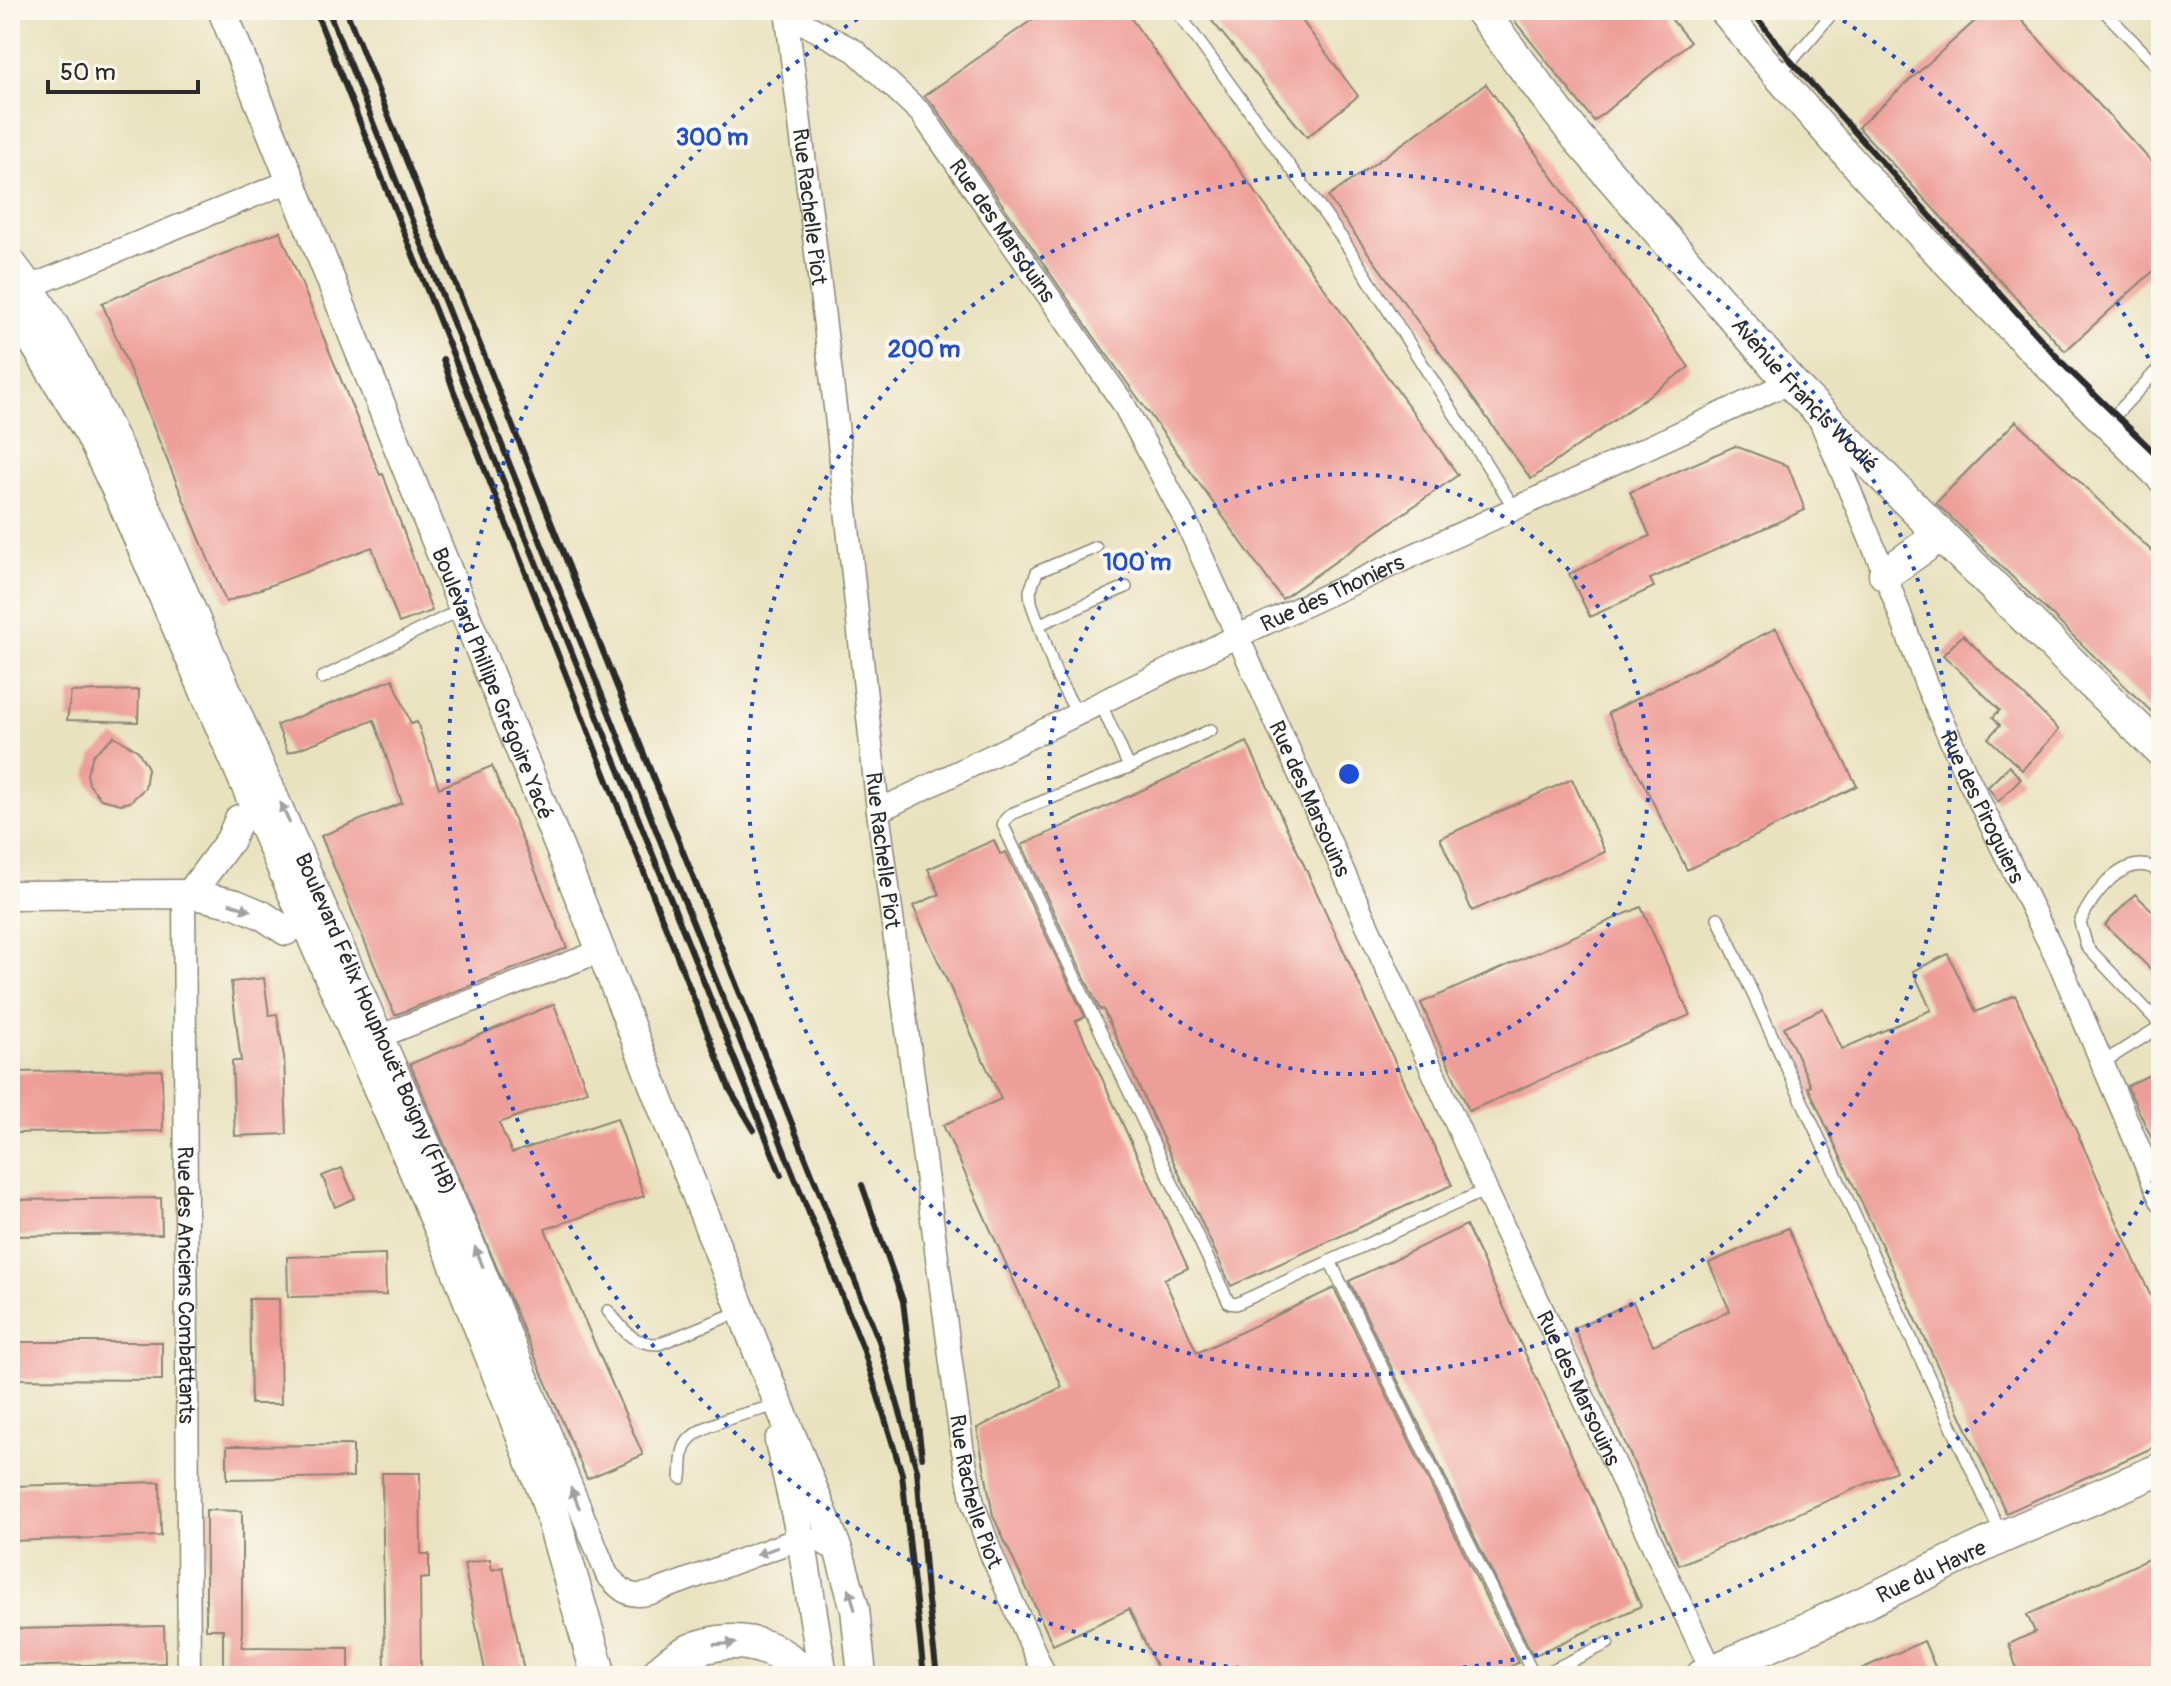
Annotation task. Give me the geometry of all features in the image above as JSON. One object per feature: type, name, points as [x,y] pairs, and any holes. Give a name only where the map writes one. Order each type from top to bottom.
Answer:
[{"type":"main road","name":"Avenue Françis Wodié","points":[[1480,10],[1577,137],[1790,382],[2161,751]]},
{"type":"main road","name":"Boulevard Félix Houphouët Boigny (FHB)","points":[[22,292],[57,376],[92,433],[125,502],[452,1252],[547,1496],[599,1676]]},
{"type":"main road","points":[[57,376],[59,330]]},
{"type":"main road","name":"Boulevard Félix Houphouët Boigny (FHB)","points":[[10,337],[73,440],[107,507],[286,931],[436,1263],[528,1505],[578,1676]]},
{"type":"main road","points":[[1885,574],[1941,535]]},
{"type":"main road","points":[[509,1398],[511,1339]]},
{"type":"main road","name":"Rue du Havre","points":[[1707,1673],[2002,1537],[2161,1469]]},
{"type":"main road","points":[[657,1676],[669,1662],[696,1647],[724,1643],[765,1647],[790,1660],[808,1676]]},
{"type":"street","name":"Boulevard Phillipe Grégoire Yacé","points":[[222,10],[839,1552],[855,1609],[862,1676]]},
{"type":"street","points":[[1723,10],[1778,78],[1922,237],[2161,478]]},
{"type":"street","name":"Rue des Marsouins","points":[[786,12],[855,51],[922,114],[1123,403],[1185,519],[1240,635],[1486,1190],[1707,1673]]},
{"type":"street","name":"Rue Rachelle Piot","points":[[786,12],[836,415],[878,811],[962,1446],[973,1503],[992,1556],[1045,1676]]},
{"type":"street","points":[[22,292],[290,181]]},
{"type":"street","name":"Boulevard Félix Houphouët Boigny (FHB)","points":[[10,256],[22,292],[59,330],[139,483],[473,1243],[607,1575],[623,1593],[635,1597],[801,1538]]},
{"type":"street","name":"Rue des Thoniers","points":[[878,811],[1240,635],[1790,382]]},
{"type":"street","name":"Rue des Piroguiers","points":[[1815,407],[1885,574],[1926,684],[2062,969],[2161,1200]]},
{"type":"street","points":[[187,894],[230,840],[239,819]]},
{"type":"street","points":[[10,895],[187,894],[236,904],[262,915],[286,931]]},
{"type":"street","name":"Rue des Anciens Combattants","points":[[187,894],[189,1676]]},
{"type":"street","points":[[383,1035],[601,951]]},
{"type":"street","name":"Boulevard Phillipe Grégoire Yacé","points":[[760,1358],[801,1538],[823,1676]]},
{"type":"street","points":[[801,1538],[820,1541],[839,1552]]},
{"type":"lane","points":[[1176,10],[1344,241],[1515,509]]},
{"type":"lane","points":[[1778,78],[1835,10]]},
{"type":"lane","points":[[2103,10],[2161,70]]},
{"type":"lane","points":[[2107,424],[2161,366]]},
{"type":"lane","points":[[1077,713],[1058,679],[1030,591],[1037,572],[1096,547]]},
{"type":"lane","points":[[1040,624],[1126,587]]},
{"type":"lane","points":[[322,678],[463,609]]},
{"type":"lane","points":[[1100,702],[1129,767]]},
{"type":"lane","points":[[1211,730],[1011,814],[1003,825],[1229,1303],[1236,1304],[1486,1190]]},
{"type":"lane","points":[[2102,1063],[2161,1026],[2087,947],[2080,922],[2090,900],[2125,868],[2143,864],[2161,873]]},
{"type":"lane","points":[[1718,918],[2002,1537]]},
{"type":"lane","points":[[1330,1261],[1537,1676],[1608,1643]]},
{"type":"lane","points":[[608,1311],[632,1339],[659,1344],[741,1311]]},
{"type":"lane","points":[[681,1478],[685,1446],[691,1438],[708,1426],[771,1407]]},
{"type":"building","points":[[1046,10],[1125,10],[1458,475],[1282,599],[924,96]]},
{"type":"building","points":[[1203,10],[1294,10],[1358,96],[1307,137]]},
{"type":"building","points":[[1506,10],[1664,10],[1690,42],[1594,121]]},
{"type":"building","points":[[1987,10],[2012,10],[2161,172],[2161,264],[2065,351],[1858,127]]},
{"type":"building","points":[[1486,84],[1689,367],[1531,479],[1328,197]]},
{"type":"building","points":[[280,231],[380,475],[383,474],[432,611],[399,623],[372,547],[226,602],[102,303]]},
{"type":"building","points":[[2016,421],[2161,560],[2161,721],[1936,503]]},
{"type":"building","points":[[1735,446],[1788,466],[1805,510],[1650,579],[1654,587],[1590,617],[1569,574],[1650,536],[1630,492]]},
{"type":"building","points":[[1776,628],[1857,786],[1687,870],[1608,713]]},
{"type":"building","points":[[1963,635],[2059,730],[2022,770],[1988,738],[2000,725],[1993,717],[2000,710],[1943,655]]},
{"type":"building","points":[[393,679],[411,724],[417,722],[439,788],[492,766],[567,948],[395,1015],[321,836],[402,803],[374,720],[288,753],[277,725]]},
{"type":"building","points":[[139,690],[138,722],[67,720],[71,692]]},
{"type":"building","points":[[114,736],[138,751],[148,768],[145,788],[130,802],[121,804],[101,799],[89,784],[87,774],[93,755]]},
{"type":"building","points":[[1247,742],[1452,1185],[1231,1286],[1103,1009],[1100,1010],[1022,845]]},
{"type":"building","points":[[2009,766],[2021,779],[1998,802],[1988,787]]},
{"type":"building","points":[[1572,779],[1605,852],[1472,911],[1440,838]]},
{"type":"building","points":[[994,840],[1000,854],[1006,852],[1085,1017],[1076,1021],[1188,1268],[1164,1279],[1197,1353],[1334,1288],[1518,1663],[1490,1676],[1161,1676],[1129,1609],[1053,1645],[993,1516],[977,1428],[1062,1387],[943,1125],[1001,1099],[913,906],[940,894],[928,869]]},
{"type":"building","points":[[2135,894],[2161,919],[2161,979],[2105,925]]},
{"type":"building","points":[[1641,907],[1690,1015],[1469,1111],[1421,1003]]},
{"type":"building","points":[[1948,954],[1976,1012],[2015,995],[2161,1319],[2161,1444],[2006,1513],[1808,1087],[1811,1086],[1784,1027],[1823,1008],[1842,1049],[1931,1010],[1913,971]]},
{"type":"building","points":[[264,978],[269,1015],[277,1014],[284,1057],[287,1134],[235,1136],[232,1061],[241,1061],[231,982]]},
{"type":"building","points":[[554,1004],[587,1091],[499,1123],[512,1153],[617,1118],[644,1196],[545,1229],[643,1455],[587,1479],[410,1064]]},
{"type":"building","points":[[162,1070],[163,1131],[10,1133],[10,1072]]},
{"type":"building","points":[[2149,1075],[2161,1098],[2161,1158],[2127,1086]]},
{"type":"building","points":[[342,1168],[355,1198],[335,1207],[322,1176]]},
{"type":"building","points":[[161,1198],[162,1234],[10,1236],[10,1200]]},
{"type":"building","points":[[1466,1225],[1641,1606],[1533,1656],[1349,1281]]},
{"type":"building","points":[[1788,1228],[1896,1471],[1679,1565],[1574,1328],[1633,1302],[1653,1345],[1730,1311],[1709,1263]]},
{"type":"building","points":[[385,1254],[386,1295],[288,1297],[287,1257]]},
{"type":"building","points":[[249,1299],[279,1299],[281,1404],[251,1404]]},
{"type":"building","points":[[10,1342],[162,1342],[162,1380],[10,1379]]},
{"type":"building","points":[[353,1445],[353,1477],[227,1479],[227,1446]]},
{"type":"building","points":[[382,1473],[420,1473],[421,1554],[429,1554],[429,1578],[420,1579],[421,1674],[385,1675]]},
{"type":"building","points":[[160,1482],[161,1536],[10,1541],[10,1486]]},
{"type":"building","points":[[206,1510],[242,1511],[242,1647],[349,1648],[349,1676],[223,1676],[223,1629],[206,1629]]},
{"type":"building","points":[[2161,1553],[2161,1676],[2019,1676],[2009,1644],[2035,1632],[2027,1615]]},
{"type":"building","points":[[490,1559],[492,1570],[503,1567],[525,1676],[486,1676],[464,1564]]},
{"type":"building","points":[[164,1626],[165,1663],[10,1667],[10,1629]]},
{"type":"building","points":[[1924,1641],[1939,1676],[1845,1676]]},
{"type":"railway","points":[[315,10],[781,1175]]},
{"type":"railway","points":[[328,10],[863,1348],[902,1474],[924,1676]]},
{"type":"railway","points":[[346,10],[879,1341],[917,1470],[937,1676]]},
{"type":"railway","points":[[1751,10],[1791,61],[2067,368],[2161,459]]},
{"type":"railway","points":[[443,359],[730,1090],[754,1130]]},
{"type":"railway","points":[[862,1185],[903,1301],[922,1457]]}]
